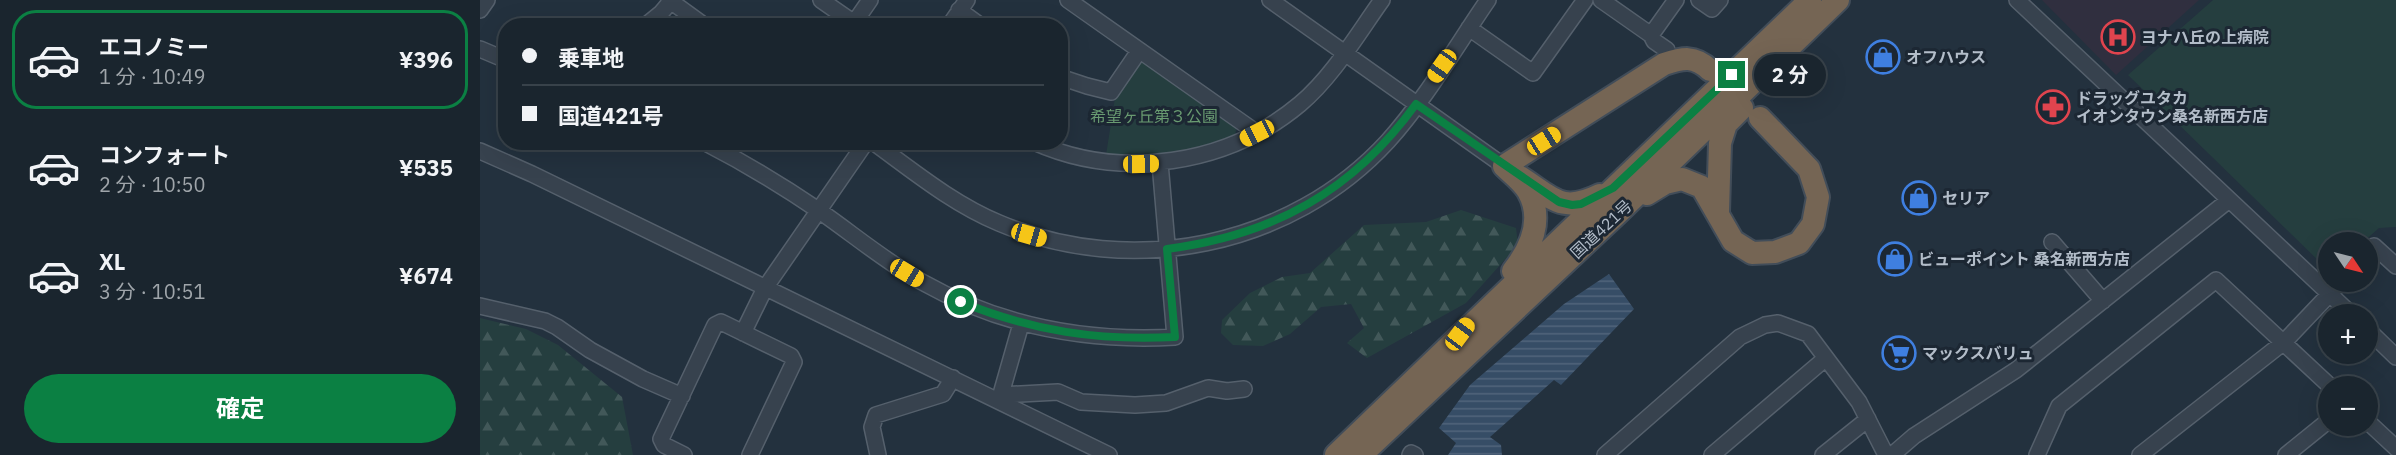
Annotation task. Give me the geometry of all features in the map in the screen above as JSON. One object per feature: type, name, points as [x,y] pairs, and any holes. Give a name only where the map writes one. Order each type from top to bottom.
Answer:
[{"type":"highway","name":"国道421号","points":[[1336,455],[1810,0]]},
{"type":"highway","name":"国道421号","points":[[1361,455],[1620,211],[1838,0]]},
{"type":"highway","points":[[1719,218],[1717,184],[1720,143],[1726,124],[1778,72],[1789,46]]},
{"type":"highway","points":[[1504,166],[1664,64],[1686,57],[1702,62],[1710,70]]},
{"type":"highway","points":[[1620,211],[1665,183],[1682,179],[1702,187],[1733,241],[1752,253],[1776,252],[1799,243],[1813,224],[1818,197],[1809,169],[1760,118]]},
{"type":"highway","points":[[1504,166],[1565,205],[1581,204],[1613,188]]},
{"type":"highway","points":[[1450,347],[1479,308],[1524,257],[1533,237],[1535,218],[1532,199],[1521,183],[1504,166]]},
{"type":"street","points":[[480,10],[488,0]]},
{"type":"street","points":[[821,0],[845,18]]},
{"type":"street","points":[[857,18],[870,0]]},
{"type":"street","points":[[1068,0],[1257,133]]},
{"type":"street","points":[[1270,0],[1504,166]]},
{"type":"street","points":[[1054,150],[1122,164],[1160,163],[1208,153],[1237,143],[1257,133],[1301,104],[1324,80],[1382,0]]},
{"type":"street","points":[[884,150],[947,196],[1013,229],[1048,240],[1089,248],[1136,252],[1211,242],[1247,232],[1305,207],[1371,157],[1398,129],[1488,0]]},
{"type":"street","points":[[1469,28],[1533,73],[1586,0]]},
{"type":"street","points":[[1601,0],[1651,35],[1654,41],[1667,51]]},
{"type":"street","points":[[1651,35],[1676,0]]},
{"type":"street","points":[[1699,0],[1712,9],[1720,0]]},
{"type":"street","points":[[2017,0],[2340,304]]},
{"type":"street","points":[[655,18],[670,1],[694,18]]},
{"type":"street","points":[[954,18],[963,5],[974,18]]},
{"type":"street","points":[[480,49],[498,57]]},
{"type":"street","points":[[1068,80],[1111,92],[1140,51]]},
{"type":"street","points":[[719,150],[763,173],[921,282],[961,302],[1021,324],[1101,338],[1175,337],[1160,163]]},
{"type":"street","points":[[743,333],[765,288],[860,150]]},
{"type":"street","points":[[480,151],[1003,400],[1109,455]]},
{"type":"street","points":[[1892,455],[1914,436],[2016,370],[2229,200]]},
{"type":"street","points":[[2052,242],[2103,301]]},
{"type":"street","points":[[2378,255],[2396,267]]},
{"type":"street","points":[[2037,455],[2059,406],[2216,280],[2320,376]]},
{"type":"street","points":[[2140,455],[2284,342],[2330,294]]},
{"type":"street","points":[[480,306],[545,321],[590,350],[643,379],[681,396]]},
{"type":"street","points":[[684,455],[664,445],[661,439],[715,325],[721,322],[791,356],[794,362],[750,455]]},
{"type":"street","points":[[1605,455],[1740,337],[1765,325],[1778,323],[1808,334],[1859,402],[1886,455]]},
{"type":"street","points":[[1003,400],[1021,324]]},
{"type":"street","points":[[2378,340],[2396,357]]},
{"type":"street","points":[[1712,455],[1826,358]]},
{"type":"street","points":[[878,455],[872,427],[876,415],[943,394],[953,378]]},
{"type":"street","points":[[1003,400],[1058,392],[1081,402],[1135,405],[1166,403],[1208,388],[1227,391],[1244,389]]},
{"type":"street","points":[[1823,455],[1868,419]]},
{"type":"street","points":[[2286,455],[2318,429]]},
{"type":"street","points":[[2378,431],[2396,448]]},
{"type":"street","points":[[1410,455],[1411,453],[1414,455]]},
{"type":"shaded area","name":"ヨナハ丘の上病院","points":[[2042,0],[2199,0],[2116,75]]},
{"type":"shaded area","points":[[1609,274],[1634,309],[1561,385],[1554,380],[1490,437],[1501,445],[1502,455],[1448,455],[1456,443],[1439,428],[1470,385],[1564,304]]},
{"type":"green space","points":[[2213,0],[2396,0],[2396,227],[2379,228],[2374,232],[2318,232],[2318,260],[2128,75]]},
{"type":"green space","name":"希望ヶ丘第３公園","points":[[1147,61],[1237,124],[1235,136],[1217,144],[1157,157],[1106,155],[1115,98],[1139,63]]},
{"type":"green space","points":[[1461,210],[1516,228],[1518,245],[1466,303],[1367,358],[1347,343],[1364,328],[1351,304],[1321,307],[1290,334],[1263,346],[1233,345],[1221,333],[1222,320],[1250,293],[1282,277],[1310,273],[1364,225],[1426,222]]},
{"type":"green space","points":[[480,318],[526,329],[558,345],[622,397],[633,455],[480,455]]},
{"type":"place","name":"ヨナハ丘の上病院","points":[[2118,37]]},
{"type":"place","name":"オフハウス","points":[[1883,57]]},
{"type":"place","name":"ドラッグユタカ イオンタウン桑名新西方店","points":[[2053,107]]},
{"type":"place","name":"セリア","points":[[1919,198]]},
{"type":"place","name":"ビューポイント 桑名新西方店","points":[[1895,259]]},
{"type":"place","name":"マックスバリュ","points":[[1899,353]]},
{"type":"route","points":[[961,302],[1021,324],[1054,331],[1101,338],[1175,337],[1167,249],[1211,242],[1247,232],[1305,207],[1371,157],[1387,142],[1416,104],[1559,202],[1572,205],[1581,204],[1613,188],[1732,75]]}]
